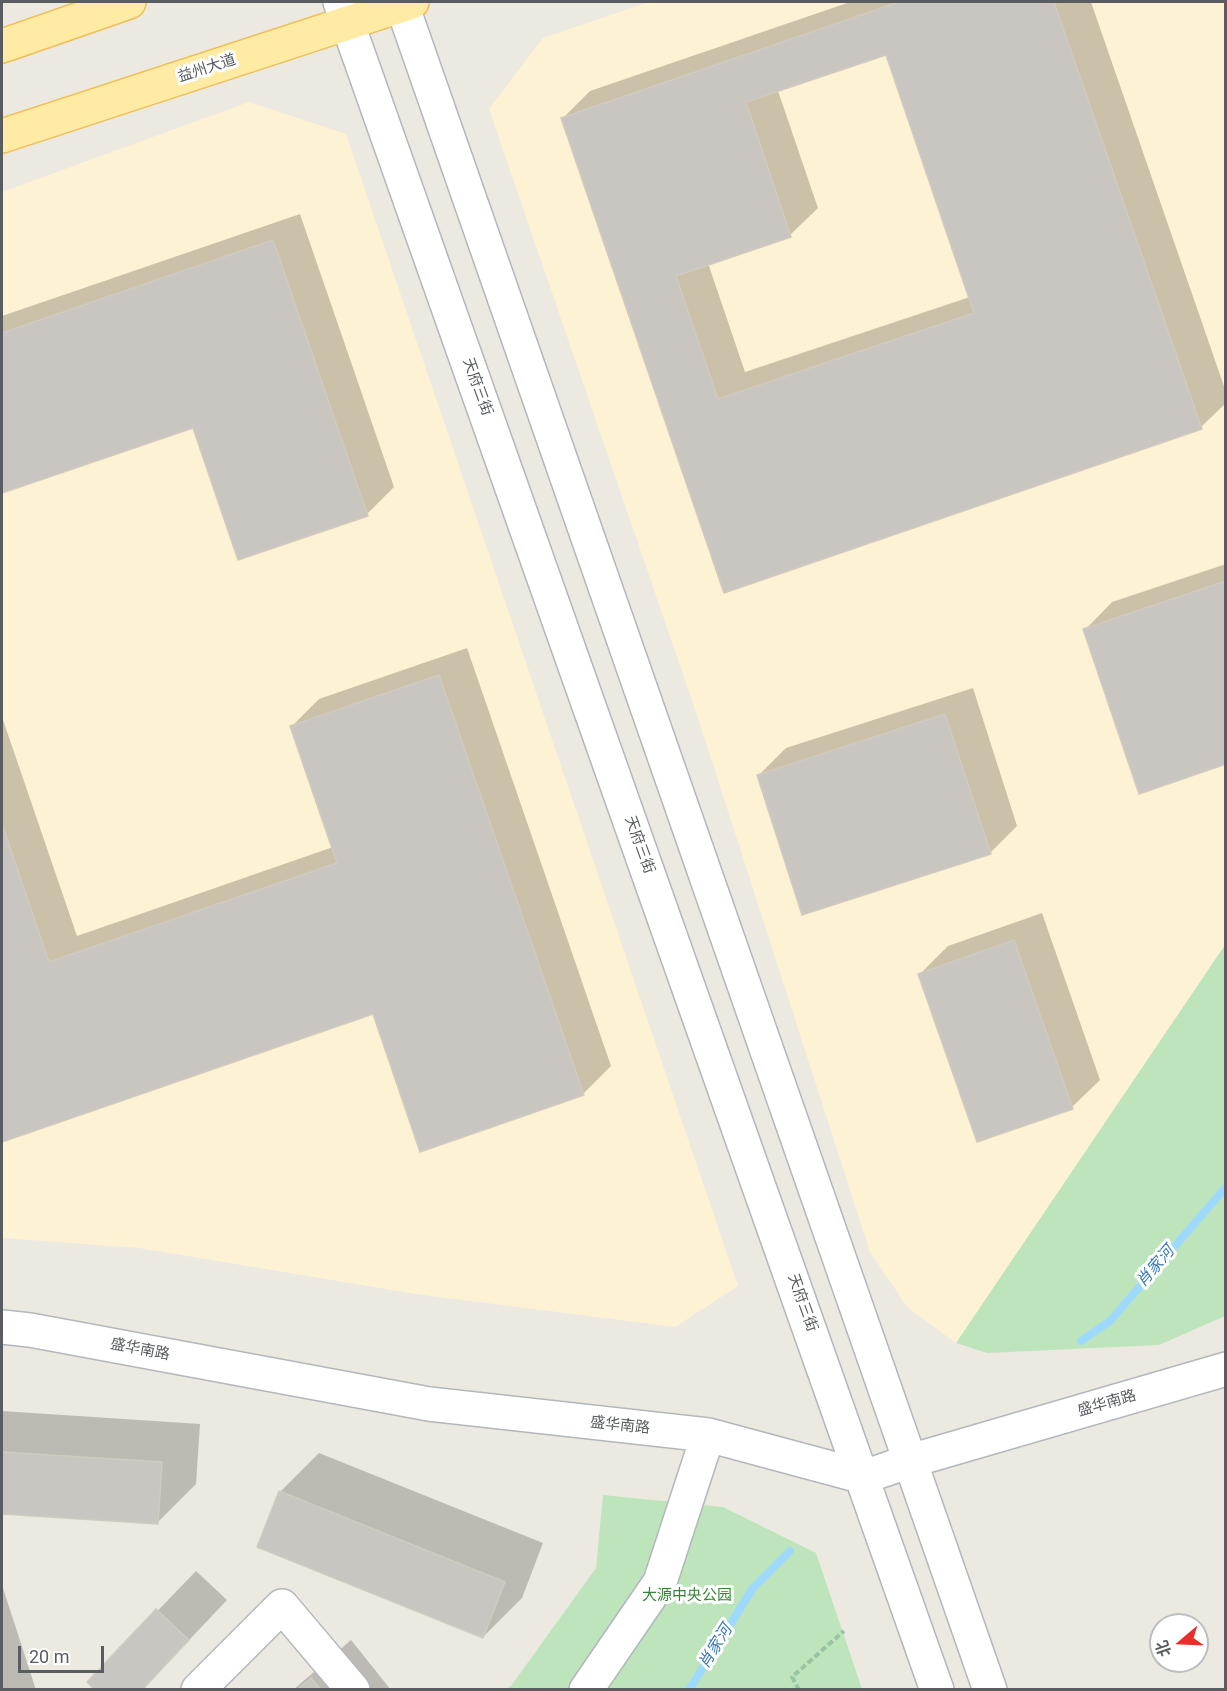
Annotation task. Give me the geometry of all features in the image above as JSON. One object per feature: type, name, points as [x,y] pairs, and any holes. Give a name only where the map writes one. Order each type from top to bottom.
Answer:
[{"type":"main road","points":[[2,46],[129,2]]},
{"type":"main road","name":"益州大道","points":[[2,136],[344,13],[405,3]]},
{"type":"street","points":[[405,3],[990,1689]]},
{"type":"street","name":"天府三街","points":[[344,13],[938,1689]]},
{"type":"street","name":"盛华南路","points":[[2,1327],[30,1330],[429,1404],[708,1436],[864,1477],[910,1461],[1226,1369]]},
{"type":"street","points":[[586,1689],[660,1582],[708,1436]]},
{"type":"street","points":[[198,1689],[282,1606],[352,1689]]},
{"type":"path","points":[[799,1689],[792,1677],[844,1631]]},
{"type":"shaded area","points":[[649,2],[1225,2],[1225,945],[956,1343],[908,1308],[870,1252],[698,718],[489,109],[543,38]]},
{"type":"shaded area","points":[[249,102],[346,134],[738,1286],[675,1327],[416,1294],[139,1248],[2,1238],[2,192]]},
{"type":"green space","points":[[1225,945],[1225,1316],[1159,1345],[987,1353],[956,1343]]},
{"type":"green space","name":"大源中央公园","points":[[603,1495],[723,1507],[816,1553],[862,1689],[504,1690],[511,1686],[596,1568]]},
{"type":"building","points":[[899,2],[1054,2],[1202,429],[724,593],[561,118]],"holes":[[[886,55],[974,313],[718,399],[676,276],[791,237],[746,102]]]},
{"type":"building","points":[[273,240],[368,516],[238,560],[193,428],[2,493],[2,333]]},
{"type":"building","points":[[1226,581],[1226,764],[1139,794],[1083,629]]},
{"type":"building","points":[[439,675],[584,1095],[420,1152],[373,1014],[2,1142],[2,824],[49,962],[337,863],[290,726]]},
{"type":"building","points":[[945,714],[991,854],[802,915],[757,775]]},
{"type":"building","points":[[1014,940],[1073,1109],[977,1142],[918,974]]},
{"type":"building","points":[[2,1452],[162,1462],[158,1524],[2,1514]]},
{"type":"building","points":[[279,1491],[505,1582],[483,1638],[257,1547]]},
{"type":"building","points":[[156,1609],[189,1640],[142,1690],[95,1690],[87,1682]]},
{"type":"building","points":[[311,1678],[321,1690],[297,1690]]},
{"type":"waterway","name":"肖家河","points":[[1081,1341],[1110,1321],[1226,1187]]},
{"type":"waterway","name":"肖家河","points":[[689,1690],[753,1588],[790,1551]]}]
